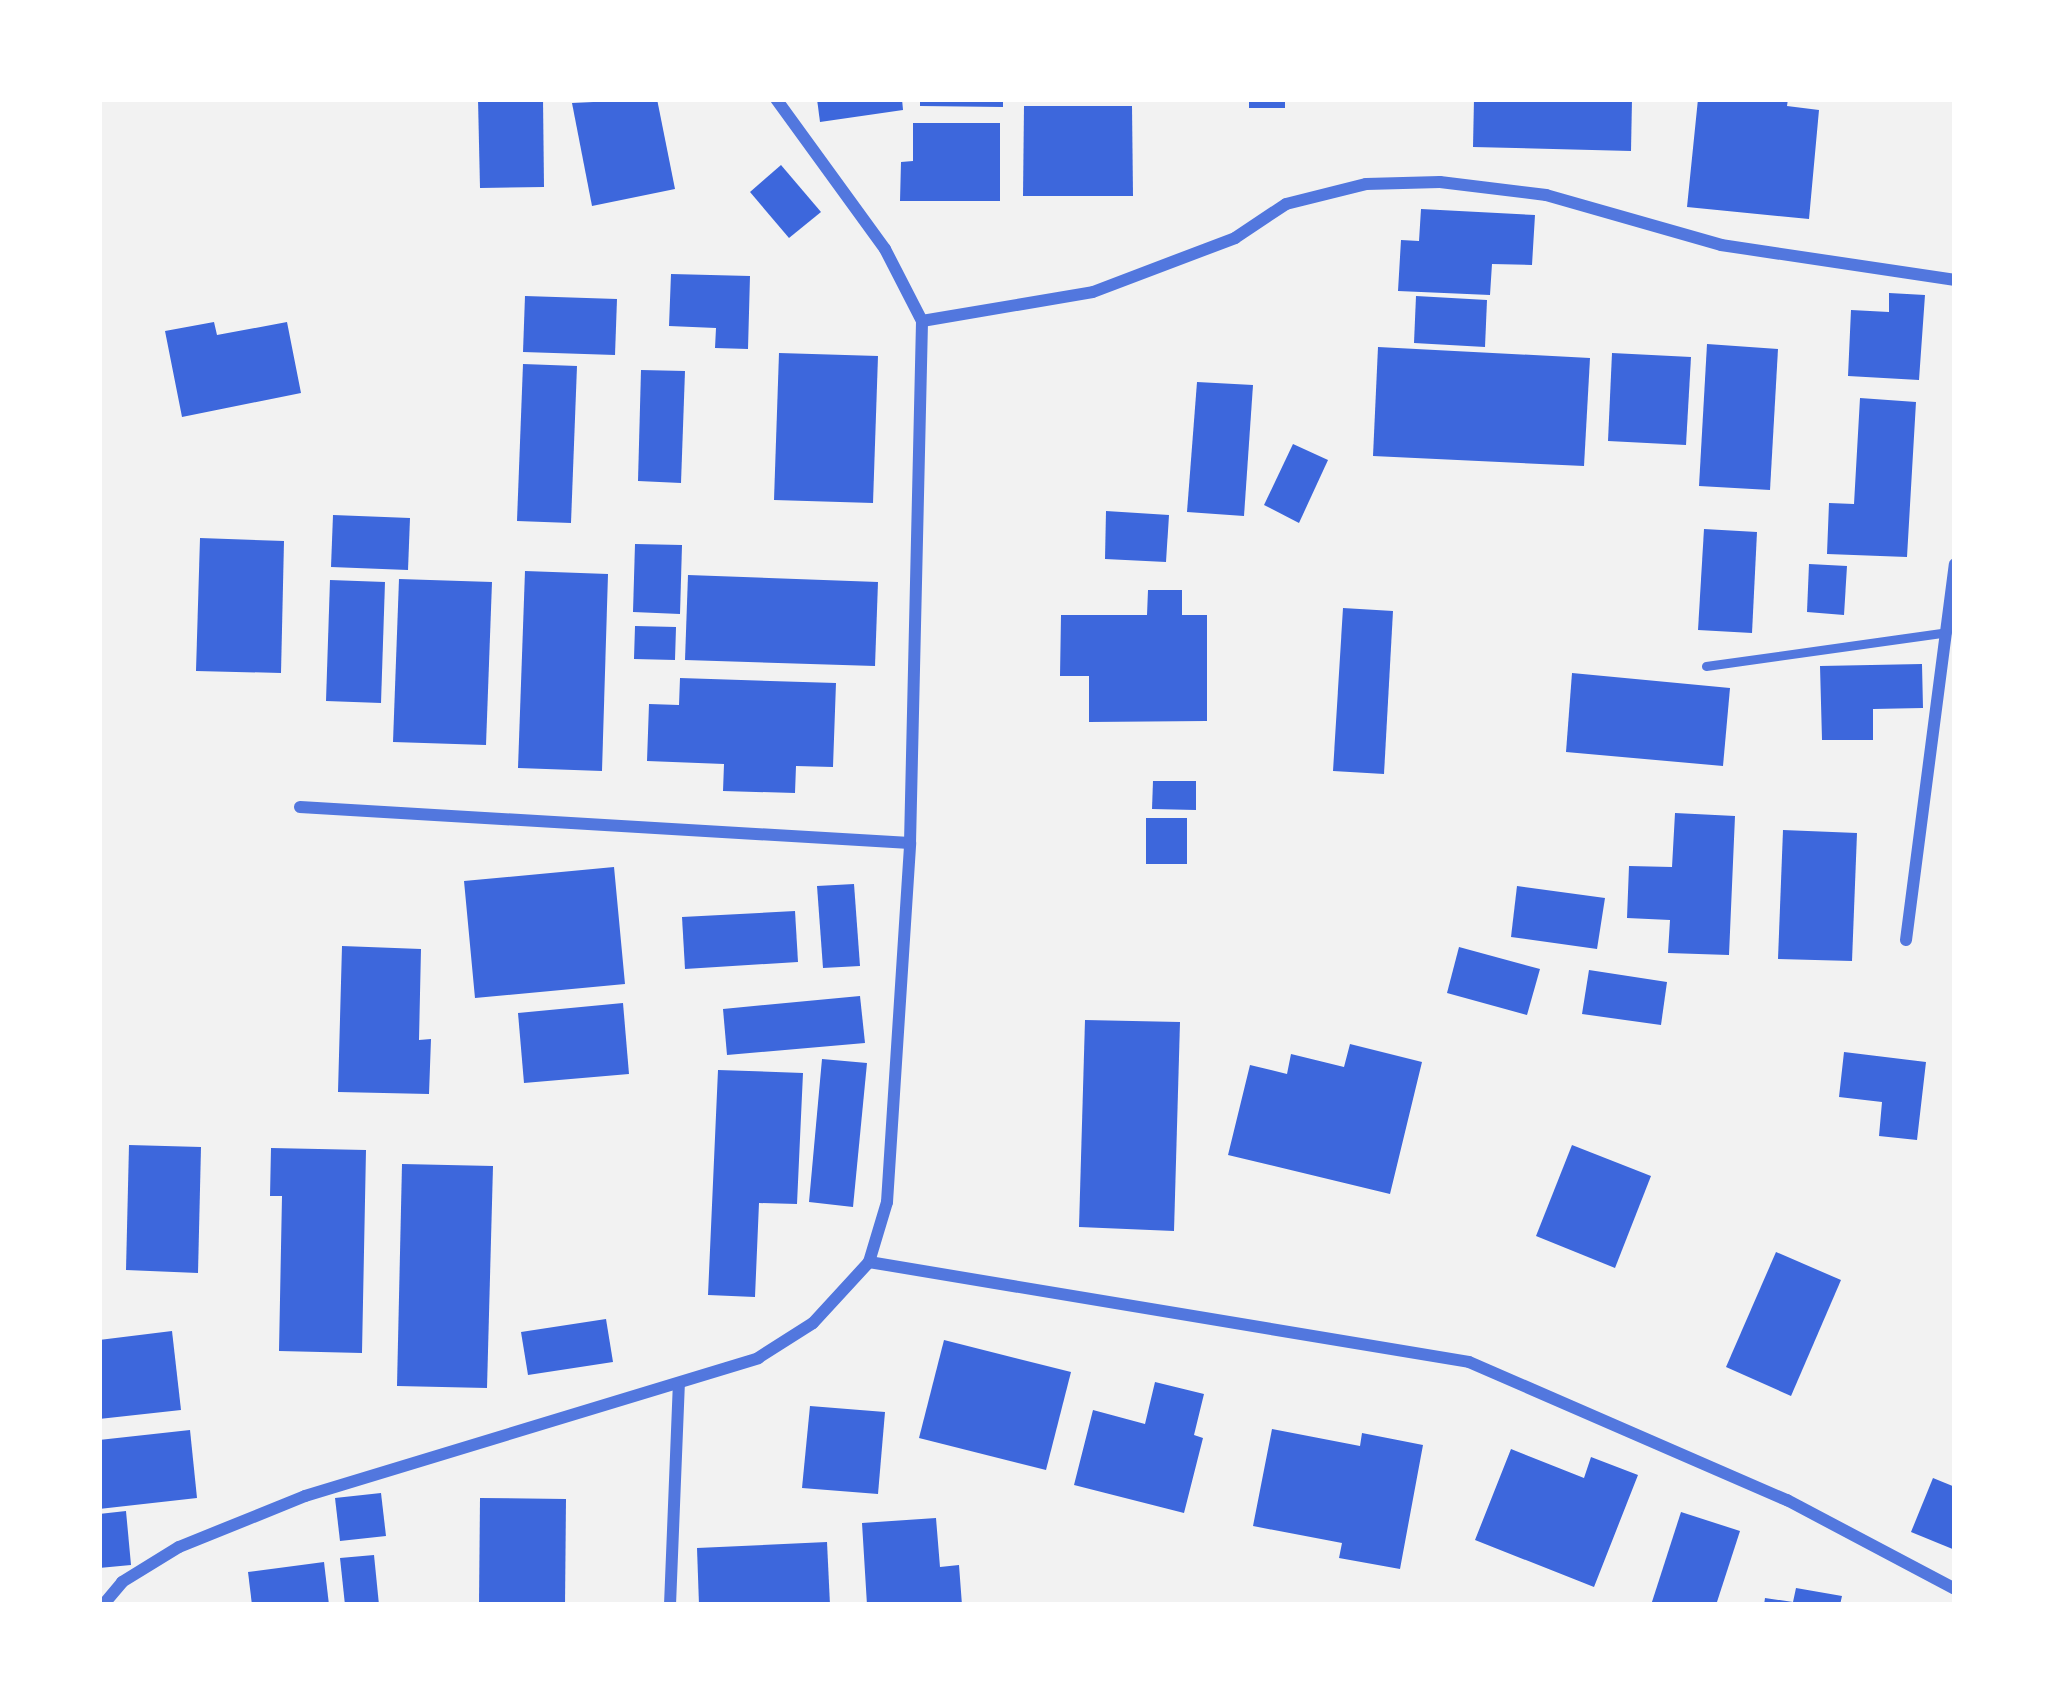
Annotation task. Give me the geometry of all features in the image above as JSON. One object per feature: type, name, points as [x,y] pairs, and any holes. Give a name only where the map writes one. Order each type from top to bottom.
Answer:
[{"type":"street","points":[[103,1605],[122,1582],[178,1547],[305,1496],[758,1358],[813,1323],[869,1262],[887,1202],[910,843],[922,321],[885,249],[776,99]]},
{"type":"street","points":[[922,321],[1093,292],[1234,238],[1286,204],[1366,184],[1440,182],[1546,195],[1721,245],[1955,280]]},
{"type":"street","points":[[1906,940],[1955,564]]},
{"type":"street","points":[[300,807],[910,843]]},
{"type":"street","points":[[869,1262],[1469,1362],[1787,1499],[1955,1589]]},
{"type":"street","points":[[670,1605],[679,1383]]},
{"type":"lane","points":[[1706,666],[1947,632]]},
{"type":"building","points":[[478,99],[543,99],[544,187],[480,188]]},
{"type":"building","points":[[657,99],[675,189],[592,206],[572,103]]},
{"type":"building","points":[[817,99],[902,99],[903,110],[820,122]]},
{"type":"building","points":[[920,99],[1003,99],[1003,107],[920,106]]},
{"type":"building","points":[[1249,99],[1285,99],[1285,108],[1249,108]]},
{"type":"building","points":[[1474,99],[1632,99],[1631,151],[1473,147]]},
{"type":"building","points":[[1698,99],[1788,99],[1787,106],[1819,110],[1809,219],[1687,207]]},
{"type":"building","points":[[1024,106],[1132,106],[1133,196],[1023,196]]},
{"type":"building","points":[[913,123],[1000,123],[1000,201],[900,201],[901,162],[913,161]]},
{"type":"building","points":[[781,165],[821,212],[789,238],[750,192]]},
{"type":"building","points":[[1421,209],[1535,215],[1532,265],[1492,264],[1490,295],[1398,291],[1401,240],[1419,241]]},
{"type":"building","points":[[671,274],[750,276],[748,349],[715,348],[716,328],[669,326]]},
{"type":"building","points":[[1889,293],[1925,295],[1919,380],[1848,376],[1851,310],[1889,312]]},
{"type":"building","points":[[525,296],[617,299],[615,355],[523,352]]},
{"type":"building","points":[[1416,296],[1487,300],[1485,347],[1414,343]]},
{"type":"building","points":[[214,322],[217,335],[287,322],[301,393],[182,417],[165,331]]},
{"type":"building","points":[[1707,344],[1778,349],[1770,490],[1699,486]]},
{"type":"building","points":[[1378,347],[1590,358],[1584,466],[1373,456]]},
{"type":"building","points":[[779,353],[878,356],[873,503],[774,500]]},
{"type":"building","points":[[1612,353],[1691,357],[1686,445],[1608,441]]},
{"type":"building","points":[[523,364],[577,366],[571,523],[517,521]]},
{"type":"building","points":[[641,370],[685,371],[681,483],[638,481]]},
{"type":"building","points":[[1197,382],[1253,385],[1244,516],[1187,512]]},
{"type":"building","points":[[1860,398],[1916,402],[1907,557],[1827,554],[1829,503],[1854,504]]},
{"type":"building","points":[[1293,444],[1328,460],[1299,523],[1264,505]]},
{"type":"building","points":[[1106,511],[1169,515],[1166,562],[1105,559]]},
{"type":"building","points":[[333,515],[410,518],[408,570],[331,567]]},
{"type":"building","points":[[1704,529],[1757,532],[1752,633],[1698,630]]},
{"type":"building","points":[[200,538],[284,541],[281,673],[196,671]]},
{"type":"building","points":[[635,544],[682,545],[680,614],[633,612]]},
{"type":"building","points":[[1809,564],[1847,566],[1844,615],[1807,612]]},
{"type":"building","points":[[525,571],[608,574],[602,771],[518,768]]},
{"type":"building","points":[[688,575],[878,582],[875,666],[685,660]]},
{"type":"building","points":[[399,579],[492,582],[486,745],[393,742]]},
{"type":"building","points":[[330,580],[385,582],[381,703],[326,701]]},
{"type":"building","points":[[1148,590],[1182,590],[1182,615],[1207,615],[1207,721],[1089,722],[1089,676],[1060,676],[1061,615],[1147,615]]},
{"type":"building","points":[[1343,608],[1393,611],[1384,774],[1333,771]]},
{"type":"building","points":[[635,626],[676,627],[675,660],[634,659]]},
{"type":"building","points":[[1922,664],[1923,708],[1873,709],[1873,740],[1822,740],[1820,666]]},
{"type":"building","points":[[1572,673],[1730,688],[1723,766],[1566,752]]},
{"type":"building","points":[[680,678],[836,683],[833,767],[796,766],[795,793],[723,791],[724,764],[647,761],[649,704],[679,705]]},
{"type":"building","points":[[1153,781],[1196,781],[1196,810],[1152,809]]},
{"type":"building","points":[[1675,813],[1735,816],[1729,955],[1668,953],[1670,920],[1627,918],[1629,866],[1672,867]]},
{"type":"building","points":[[1146,818],[1187,818],[1187,864],[1146,864]]},
{"type":"building","points":[[1783,830],[1857,833],[1852,961],[1778,959]]},
{"type":"building","points":[[614,867],[625,984],[475,998],[464,881]]},
{"type":"building","points":[[854,884],[860,966],[823,968],[817,886]]},
{"type":"building","points":[[1517,886],[1605,898],[1597,949],[1511,937]]},
{"type":"building","points":[[795,911],[798,962],[685,969],[682,917]]},
{"type":"building","points":[[342,946],[421,949],[419,1040],[431,1039],[429,1094],[338,1092]]},
{"type":"building","points":[[1459,947],[1540,969],[1527,1015],[1447,993]]},
{"type":"building","points":[[1589,970],[1667,982],[1661,1025],[1582,1014]]},
{"type":"building","points":[[860,996],[865,1043],[727,1055],[723,1009]]},
{"type":"building","points":[[623,1003],[629,1074],[524,1083],[518,1013]]},
{"type":"building","points":[[1085,1020],[1180,1022],[1174,1231],[1079,1227]]},
{"type":"building","points":[[1350,1044],[1422,1062],[1390,1194],[1228,1155],[1250,1065],[1287,1074],[1291,1054],[1344,1067]]},
{"type":"building","points":[[1844,1052],[1926,1062],[1917,1140],[1879,1136],[1882,1102],[1839,1097]]},
{"type":"building","points":[[822,1059],[867,1063],[853,1207],[809,1202]]},
{"type":"building","points":[[718,1070],[803,1073],[797,1204],[759,1203],[755,1297],[708,1295]]},
{"type":"building","points":[[129,1145],[201,1147],[198,1273],[126,1270]]},
{"type":"building","points":[[1572,1145],[1651,1176],[1615,1268],[1536,1236]]},
{"type":"building","points":[[271,1148],[366,1150],[362,1353],[279,1351],[282,1196],[270,1196]]},
{"type":"building","points":[[402,1164],[493,1166],[487,1388],[397,1386]]},
{"type":"building","points":[[1776,1252],[1841,1280],[1791,1396],[1726,1367]]},
{"type":"building","points":[[606,1319],[613,1362],[528,1375],[521,1332]]},
{"type":"building","points":[[172,1331],[181,1410],[99,1419],[99,1340]]},
{"type":"building","points":[[944,1340],[1071,1372],[1046,1470],[919,1438]]},
{"type":"building","points":[[1155,1382],[1204,1394],[1194,1435],[1203,1438],[1184,1513],[1074,1485],[1093,1410],[1145,1424]]},
{"type":"building","points":[[810,1406],[885,1412],[878,1494],[802,1488]]},
{"type":"building","points":[[1272,1429],[1360,1446],[1362,1433],[1423,1445],[1400,1569],[1339,1558],[1342,1543],[1253,1526]]},
{"type":"building","points":[[190,1430],[197,1498],[99,1509],[99,1440]]},
{"type":"building","points":[[1511,1449],[1584,1478],[1591,1457],[1638,1475],[1594,1587],[1475,1540]]},
{"type":"building","points":[[1933,1478],[1955,1487],[1955,1550],[1911,1532]]},
{"type":"building","points":[[381,1493],[386,1536],[340,1541],[335,1498]]},
{"type":"building","points":[[480,1498],[566,1499],[565,1605],[479,1605]]},
{"type":"building","points":[[126,1511],[131,1565],[99,1568],[99,1514]]},
{"type":"building","points":[[1681,1512],[1740,1531],[1716,1605],[1651,1605]]},
{"type":"building","points":[[936,1518],[940,1567],[959,1565],[962,1605],[867,1605],[862,1523]]},
{"type":"building","points":[[827,1542],[830,1605],[699,1605],[697,1548]]},
{"type":"building","points":[[374,1555],[379,1605],[345,1605],[340,1558]]},
{"type":"building","points":[[324,1562],[329,1605],[252,1605],[248,1572]]},
{"type":"building","points":[[1796,1588],[1842,1596],[1840,1605],[1764,1605],[1765,1598],[1793,1602]]}]
